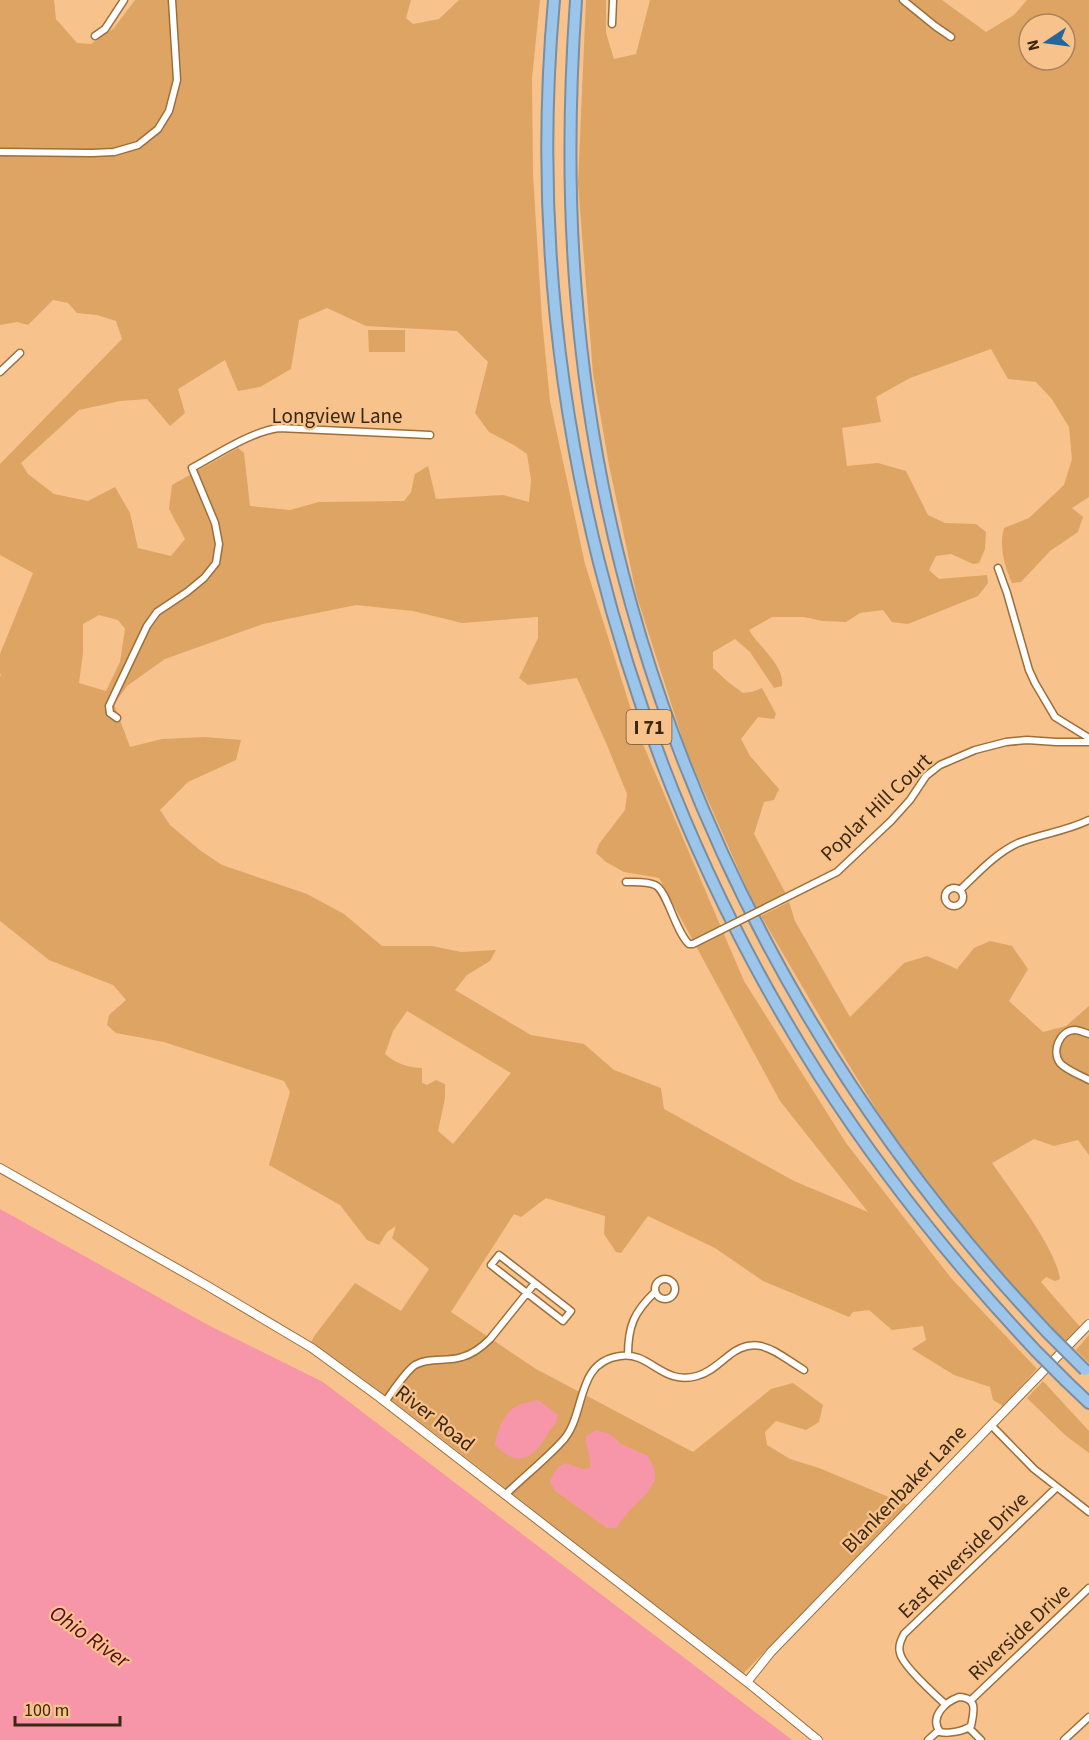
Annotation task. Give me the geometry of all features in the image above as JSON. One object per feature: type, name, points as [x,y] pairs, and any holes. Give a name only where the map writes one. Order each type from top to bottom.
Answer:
[{"type":"highway","name":"I 71","points":[[554,0],[547,157],[549,236],[560,362],[591,536],[611,610],[646,717],[689,828],[723,902],[759,972],[819,1075],[916,1213],[957,1263],[1036,1351],[1089,1403]]},
{"type":"highway","name":"I 71","points":[[576,0],[571,69],[570,185],[575,285],[584,370],[600,468],[615,540],[644,645],[669,721],[706,818],[733,876],[763,937],[819,1037],[877,1125],[920,1184],[969,1245],[1047,1332],[1087,1372]]},
{"type":"street","points":[[95,36],[105,29],[124,0]]},
{"type":"street","points":[[0,152],[114,152],[138,145],[158,129],[170,111],[177,80],[172,0]]},
{"type":"street","points":[[612,24],[613,0]]},
{"type":"street","points":[[903,0],[951,37]]},
{"type":"street","points":[[0,372],[20,353]]},
{"type":"street","name":"Longview Lane","points":[[117,718],[110,713],[109,706],[147,626],[157,612],[204,578],[216,563],[219,544],[215,523],[192,468],[270,429],[430,435]]},
{"type":"street","points":[[998,568],[1035,683],[1055,717],[1089,740]]},
{"type":"street","name":"Poplar Hill Court","points":[[626,882],[652,883],[660,888],[680,932],[689,944],[693,944],[837,872],[891,821],[910,800],[926,776],[940,765],[975,750],[1006,742],[1089,740]]},
{"type":"street","points":[[960,890],[996,856],[1016,844],[1089,820]]},
{"type":"street","points":[[1089,1034],[1076,1030],[1066,1033],[1058,1042],[1056,1053],[1061,1064],[1089,1080]]},
{"type":"street","name":"River Road","points":[[0,1168],[312,1348],[747,1682],[818,1740]]},
{"type":"street","points":[[499,1255],[535,1283],[571,1311],[563,1321],[491,1265],[499,1255]]},
{"type":"street","points":[[385,1402],[416,1365],[460,1358],[482,1347],[535,1283]]},
{"type":"street","points":[[628,1355],[628,1337],[634,1317],[655,1292]]},
{"type":"street","name":"Blankenbaker Lane","points":[[747,1682],[771,1652],[1089,1324]]},
{"type":"street","points":[[505,1495],[564,1439],[572,1427],[584,1386],[591,1373],[605,1361],[628,1355],[641,1358],[667,1375],[684,1378],[702,1375],[744,1346],[756,1345],[771,1349],[804,1370]]},
{"type":"street","points":[[992,1426],[1021,1458],[1089,1512]]},
{"type":"street","name":"East Riverside Drive","points":[[945,1704],[902,1658],[899,1646],[901,1640],[912,1626],[1056,1488]]},
{"type":"street","name":"Riverside Drive","points":[[971,1700],[1089,1588]]},
{"type":"street","points":[[938,1731],[937,1718],[945,1704],[959,1697],[971,1700],[974,1707],[969,1728]]},
{"type":"street","points":[[1064,1740],[1089,1717]]},
{"type":"street","points":[[938,1731],[943,1733],[969,1728]]},
{"type":"street","points":[[969,1728],[981,1740]]},
{"type":"street","points":[[928,1740],[938,1731]]},
{"type":"shaded area","points":[[0,0],[54,0],[56,19],[77,43],[91,44],[114,28],[135,0],[411,0],[406,18],[413,24],[439,19],[459,0],[540,0],[532,78],[533,174],[542,320],[550,401],[585,564],[639,735],[744,981],[846,1143],[951,1278],[1037,1369],[1003,1406],[993,1400],[990,1387],[954,1375],[912,1349],[926,1340],[923,1326],[892,1330],[869,1310],[853,1312],[849,1317],[763,1281],[715,1248],[648,1216],[621,1253],[616,1252],[604,1234],[605,1216],[546,1198],[521,1217],[514,1214],[451,1312],[536,1369],[693,1452],[771,1389],[793,1383],[823,1405],[819,1422],[806,1430],[776,1421],[765,1432],[767,1445],[790,1459],[819,1468],[908,1505],[743,1674],[417,1420],[313,1345],[311,1342],[315,1335],[355,1283],[401,1311],[429,1269],[392,1238],[396,1226],[387,1232],[379,1245],[367,1240],[340,1205],[269,1165],[290,1092],[284,1081],[164,1042],[116,1033],[107,1025],[109,1015],[126,1000],[113,985],[49,960],[0,921],[0,654],[33,573],[0,555],[0,464],[122,339],[116,321],[97,315],[77,313],[68,303],[53,300],[28,325],[17,322],[0,325]],"holes":[[[327,308],[366,326],[457,331],[488,362],[475,413],[489,432],[527,454],[531,480],[529,502],[503,495],[436,499],[428,466],[415,474],[411,492],[404,501],[319,502],[290,510],[250,506],[244,453],[238,448],[172,485],[169,509],[185,539],[171,556],[138,548],[130,513],[115,487],[88,501],[54,494],[28,474],[21,463],[79,410],[120,401],[147,399],[170,426],[185,413],[178,389],[225,360],[238,391],[260,387],[291,369],[299,320]],[[356,605],[413,611],[462,623],[538,617],[538,638],[519,678],[528,685],[577,678],[627,794],[625,810],[599,844],[596,853],[606,862],[624,872],[659,878],[780,1101],[868,1212],[794,1181],[664,1109],[661,1088],[614,1070],[584,1044],[531,1035],[455,990],[467,975],[490,961],[496,950],[461,952],[432,946],[382,946],[344,914],[307,894],[222,865],[170,825],[160,810],[188,782],[236,760],[241,740],[204,737],[162,739],[130,747],[114,704],[127,686],[165,659],[263,624]],[[99,615],[118,620],[125,629],[120,662],[106,691],[79,683],[83,653],[83,624]],[[407,1011],[511,1073],[453,1144],[438,1131],[445,1098],[445,1084],[436,1080],[427,1085],[422,1083],[422,1068],[402,1064],[385,1054],[393,1031]]]},
{"type":"shaded area","points":[[586,0],[606,0],[606,33],[614,59],[636,54],[650,0],[942,0],[986,32],[1014,15],[1027,0],[1089,0],[1089,497],[1072,508],[1083,517],[1078,532],[1050,551],[1021,582],[1012,583],[1003,556],[1004,528],[1029,518],[1064,485],[1072,459],[1069,427],[1051,398],[1036,382],[1008,379],[991,349],[910,378],[876,397],[881,422],[842,428],[847,466],[878,463],[906,471],[928,515],[945,523],[976,524],[986,532],[985,549],[979,563],[973,564],[951,554],[936,556],[929,570],[939,579],[987,575],[988,583],[978,596],[908,624],[892,622],[883,610],[860,613],[846,622],[804,617],[772,617],[749,630],[776,664],[780,671],[782,686],[774,688],[750,652],[735,639],[713,652],[713,668],[743,693],[762,688],[776,714],[774,719],[758,717],[741,739],[750,756],[779,789],[774,800],[764,802],[754,834],[786,894],[756,909],[687,753],[637,597],[609,465],[593,373],[578,184]]},
{"type":"shaded area","points":[[368,330],[405,330],[405,352],[369,352]]},
{"type":"shaded area","points":[[789,902],[795,921],[850,1017],[904,963],[927,956],[957,969],[974,948],[990,941],[1012,946],[1028,969],[1009,1001],[1043,1032],[1066,1026],[1089,1006],[1089,1155],[1078,1140],[1054,1146],[1034,1139],[992,1163],[1032,1220],[1057,1266],[1060,1279],[1055,1281],[1046,1277],[1041,1282],[1081,1328],[1065,1342],[947,1209],[895,1140],[761,916]]},
{"type":"shaded area","points":[[1089,1335],[1089,1363],[1076,1350]]},
{"type":"shaded area","points":[[1043,1381],[1089,1431],[1089,1453],[1065,1435],[1027,1398]]},
{"type":"water","name":"Ohio River","points":[[0,1209],[208,1325],[323,1382],[792,1740],[0,1740]]},
{"type":"water","points":[[538,1400],[558,1415],[556,1421],[541,1444],[530,1455],[517,1459],[510,1457],[495,1445],[501,1424],[515,1407]]},
{"type":"water","points":[[596,1430],[610,1434],[621,1444],[648,1456],[654,1468],[655,1480],[647,1493],[616,1528],[607,1528],[555,1491],[550,1481],[557,1468],[565,1463],[582,1469],[590,1468],[586,1436]]}]
